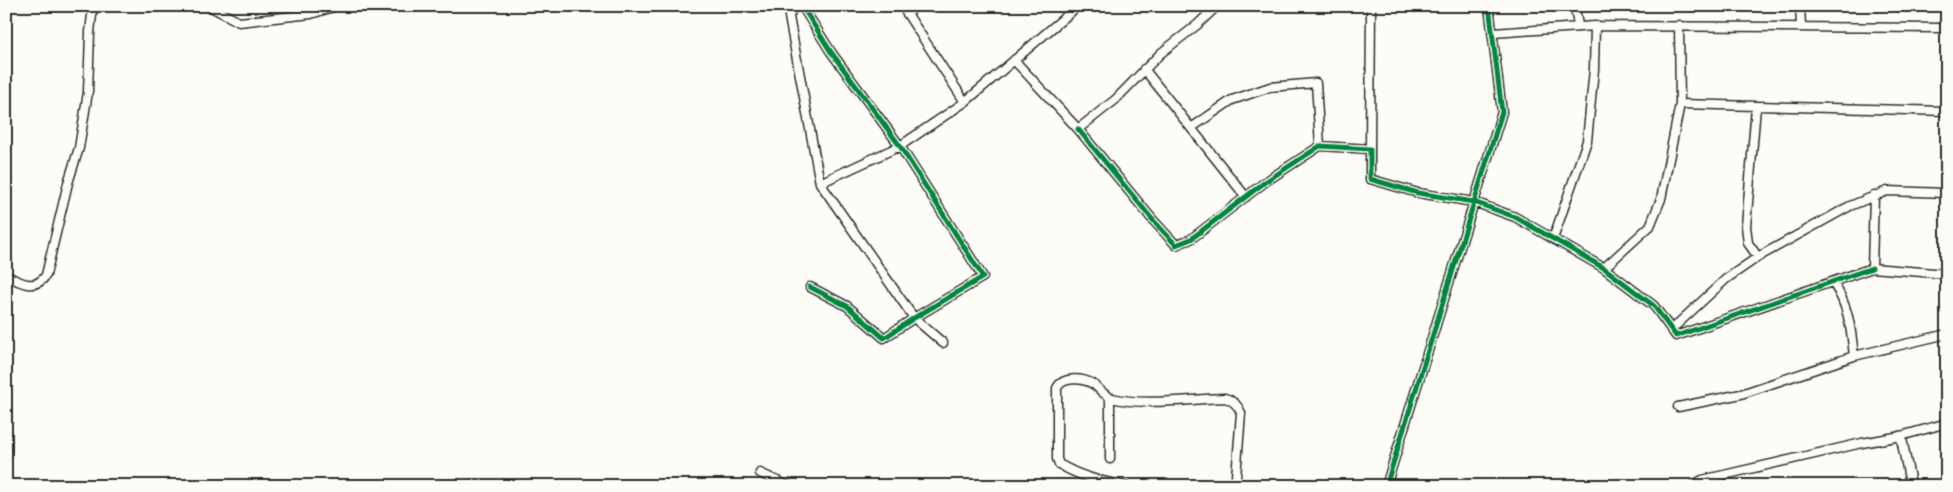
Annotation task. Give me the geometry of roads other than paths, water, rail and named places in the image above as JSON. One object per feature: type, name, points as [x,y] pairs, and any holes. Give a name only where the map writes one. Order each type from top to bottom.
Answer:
[{"type":"street","points":[[6,275],[32,285],[42,282],[46,275],[79,148],[88,92],[93,6]]},
{"type":"street","points":[[209,6],[239,22],[311,14],[336,6]]},
{"type":"street","points":[[793,6],[789,16],[820,183],[914,318],[943,343]]},
{"type":"street","points":[[802,6],[831,52],[900,146],[983,277],[884,338],[847,306],[810,287]]},
{"type":"street","points":[[902,6],[966,102]]},
{"type":"street","points":[[907,14],[915,6]]},
{"type":"street","points":[[1078,130],[1115,100],[1144,69],[1198,25],[1217,6]]},
{"type":"street","points":[[1372,6],[1370,179],[1418,193],[1474,202],[1515,217],[1604,268],[1654,306],[1676,336],[1872,268],[1947,274]]},
{"type":"street","points":[[1386,486],[1502,112],[1493,32],[1488,6]]},
{"type":"street","points":[[1575,6],[1578,26]]},
{"type":"street","points":[[1800,6],[1801,26]]},
{"type":"street","points":[[820,183],[900,146],[966,102],[1072,8]]},
{"type":"street","points":[[1493,32],[1578,26],[1679,25],[1947,28]]},
{"type":"street","points":[[1604,268],[1650,226],[1661,199],[1680,104],[1679,25]]},
{"type":"street","points":[[1553,239],[1586,141],[1594,69],[1595,26]]},
{"type":"street","points":[[1014,60],[1078,130],[1176,245],[1191,238],[1320,146],[1370,149]]},
{"type":"street","points":[[1144,69],[1246,197]]},
{"type":"street","points":[[1191,128],[1232,100],[1270,87],[1316,83],[1320,146]]},
{"type":"street","points":[[1680,104],[1947,111]]},
{"type":"street","points":[[1756,107],[1746,226],[1748,243],[1758,257]]},
{"type":"street","points":[[1671,330],[1726,279],[1758,257],[1850,206],[1887,191],[1947,193]]},
{"type":"street","points":[[1872,268],[1874,195]]},
{"type":"street","points":[[1833,283],[1846,306],[1852,330],[1854,356]]},
{"type":"street","points":[[1678,407],[1741,394],[1854,356],[1947,334]]},
{"type":"street","points":[[1125,486],[1072,472],[1059,464],[1057,388],[1060,384],[1068,380],[1088,382],[1110,398],[1147,401],[1206,398],[1230,399],[1239,408],[1240,413],[1234,486]]},
{"type":"street","points":[[1110,398],[1110,459]]},
{"type":"street","points":[[1692,486],[1702,480],[1947,424]]},
{"type":"street","points":[[1901,436],[1911,486]]},
{"type":"street","points":[[760,473],[788,486]]}]
